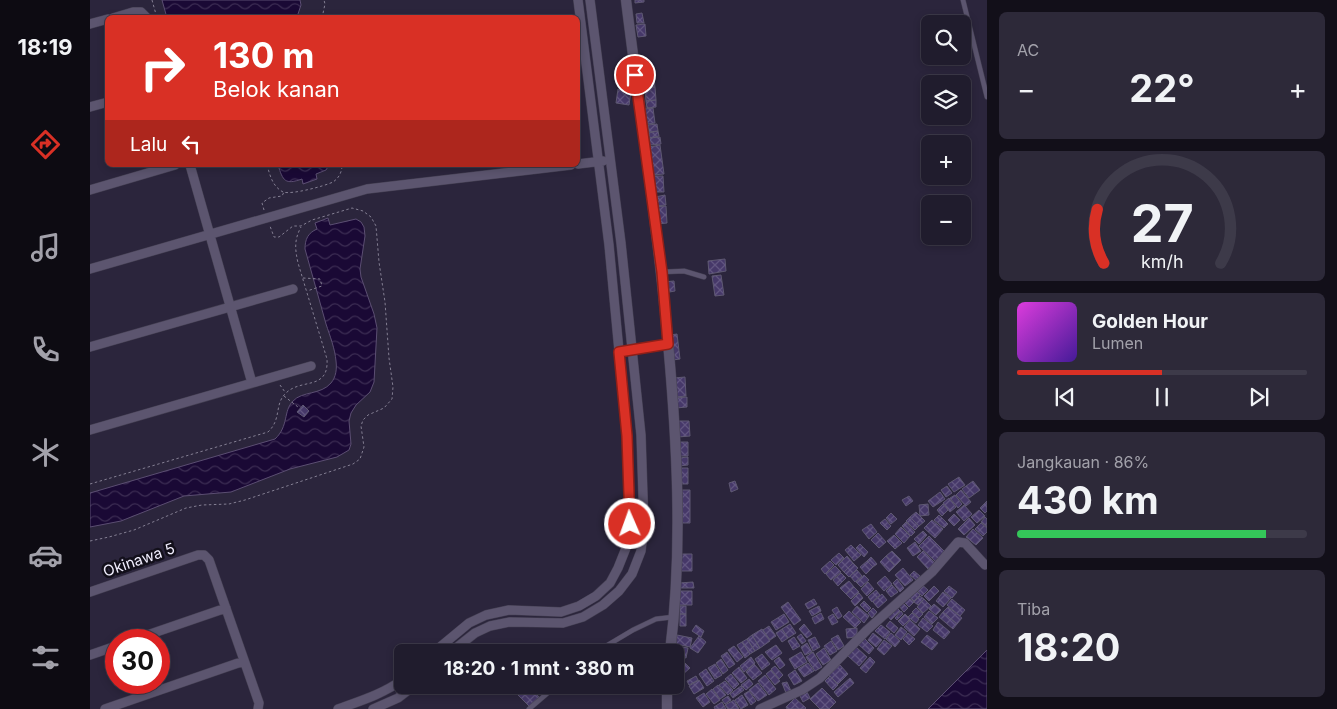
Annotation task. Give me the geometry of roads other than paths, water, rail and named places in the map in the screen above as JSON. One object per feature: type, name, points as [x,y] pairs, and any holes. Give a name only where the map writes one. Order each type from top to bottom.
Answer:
[{"type":"street","points":[[578,0],[580,15]]},
{"type":"street","points":[[461,644],[475,633],[490,626],[510,622],[563,623],[584,617],[618,591],[632,574],[641,551],[644,526],[641,435],[590,0]]},
{"type":"street","points":[[626,0],[662,272],[677,464],[678,534],[671,644]]},
{"type":"street","points":[[123,15],[141,12],[144,15]]},
{"type":"street","points":[[444,644],[469,623],[486,615],[509,610],[561,612],[579,606],[596,596],[610,583],[626,548],[630,524],[627,436],[609,245],[580,15]]},
{"type":"street","points":[[90,24],[105,20]]},
{"type":"street","points":[[90,107],[105,103]]},
{"type":"street","points":[[580,164],[610,160]]},
{"type":"street","points":[[90,190],[168,167]]},
{"type":"street","points":[[191,167],[252,383]]},
{"type":"street","points":[[90,269],[367,189],[554,167]]},
{"type":"street","points":[[90,347],[293,289]]},
{"type":"street","points":[[619,352],[668,344]]},
{"type":"street","points":[[90,430],[312,366]]},
{"type":"street","points":[[760,709],[802,690],[820,678],[878,620],[932,572],[958,542],[965,543],[984,565]]},
{"type":"street","name":"Okinawa 5","points":[[90,592],[198,554],[204,555],[209,560],[226,608]]},
{"type":"street","points":[[165,629],[226,608],[259,703],[258,709]]},
{"type":"street","points":[[90,655],[105,650]]},
{"type":"street","points":[[104,709],[244,661]]},
{"type":"street","points":[[338,709],[394,686]]},
{"type":"street","points":[[373,709],[403,694]]},
{"type":"street","points":[[666,709],[667,694]]},
{"type":"lane","points":[[963,0],[987,97]]},
{"type":"lane","points":[[662,272],[684,271],[704,277]]},
{"type":"lane","points":[[609,644],[656,619],[674,617]]},
{"type":"lane","points":[[529,709],[546,694]]},
{"type":"water","points":[[162,0],[300,0],[301,5],[298,15],[166,15]]},
{"type":"water","points":[[279,167],[328,167],[326,170],[316,174],[317,179],[303,184],[302,179],[292,182],[286,180],[281,175]]},
{"type":"water","points":[[328,218],[330,225],[356,219],[364,227],[365,236],[360,269],[361,277],[377,328],[374,382],[370,392],[356,405],[351,413],[349,421],[351,444],[349,450],[337,457],[290,469],[231,492],[184,496],[121,521],[90,527],[90,493],[275,439],[282,429],[288,409],[293,401],[301,396],[327,387],[331,383],[336,370],[335,352],[305,249],[311,232],[317,229],[315,223]]},
{"type":"water","points":[[987,650],[987,709],[928,709]]}]
